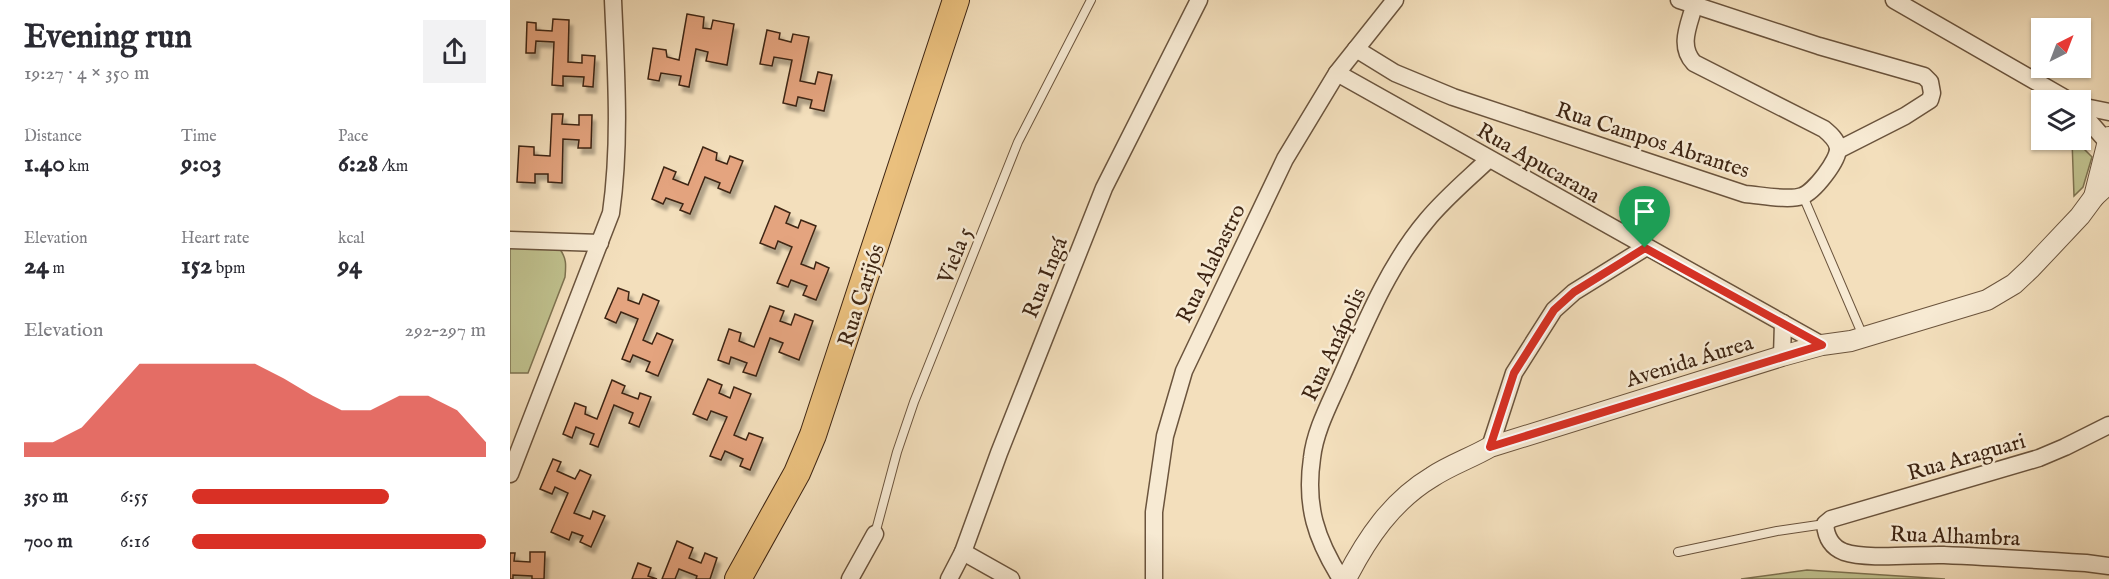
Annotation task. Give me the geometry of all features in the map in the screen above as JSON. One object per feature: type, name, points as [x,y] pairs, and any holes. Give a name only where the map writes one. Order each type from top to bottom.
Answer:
[{"type":"main road","name":"Rua Carijós","points":[[738,579],[797,473],[813,435],[956,0]]},
{"type":"street","points":[[510,474],[611,213],[617,95],[614,0]]},
{"type":"street","name":"Rua Ingá","points":[[949,579],[963,552],[999,453],[1104,188],[1199,0]]},
{"type":"street","name":"Rua Alabastro","points":[[1154,579],[1156,501],[1165,436],[1184,371],[1285,159],[1337,73],[1395,0]]},
{"type":"street","points":[[1894,0],[2051,90]]},
{"type":"street","points":[[1803,196],[1824,176],[1836,157],[1838,150],[1836,141],[1824,129],[1694,63],[1687,56],[1685,48],[1687,3],[1819,46],[1923,76],[1930,82],[1932,93],[1930,100],[1905,116],[1838,150]]},
{"type":"street","name":"Rua Campos Abrantes","points":[[1356,50],[1395,73],[1453,97],[1745,194],[1792,198],[1803,196]]},
{"type":"street","name":"Rua Apucarana","points":[[1337,73],[1645,248],[1822,345]]},
{"type":"street","points":[[2091,108],[2109,112]]},
{"type":"street","points":[[2091,123],[2109,142]]},
{"type":"street","name":"Avenida Áurea","points":[[2094,197],[2109,142]]},
{"type":"street","name":"Rua Anápolis","points":[[1341,579],[1324,552],[1314,524],[1310,487],[1312,456],[1321,422],[1361,332],[1406,246],[1428,218],[1489,159]]},
{"type":"street","name":"Avenida Áurea","points":[[1346,579],[1375,528],[1405,496],[1431,477],[1490,447],[1782,356],[1863,337],[1987,300],[2014,284],[2074,224],[2094,197],[2109,183]]},
{"type":"street","points":[[510,240],[600,243]]},
{"type":"street","points":[[1490,447],[1514,373],[1554,310],[1574,292],[1645,248]]},
{"type":"street","points":[[1782,356],[1783,323]]},
{"type":"street","name":"Rua Araguari","points":[[1828,521],[2039,458],[2109,425]]},
{"type":"street","name":"Rua Alhambra","points":[[1828,521],[1826,532],[1835,547],[1857,555],[1944,555],[2109,566]]},
{"type":"street","points":[[850,579],[875,534]]},
{"type":"street","points":[[963,552],[1011,579]]},
{"type":"lane","name":"Viela 5","points":[[875,534],[897,452],[914,402],[1018,142],[1090,0]]},
{"type":"lane","points":[[1803,196],[1863,337]]},
{"type":"lane","points":[[1678,552],[1828,521]]},
{"type":"green space","points":[[2072,150],[2085,150],[2092,157],[2083,187],[2074,196]]},
{"type":"green space","points":[[510,243],[559,248],[565,262],[565,277],[528,373],[510,373]]},
{"type":"green space","points":[[1807,570],[1945,579],[1741,579]]},
{"type":"building","points":[[687,14],[704,17],[703,28],[711,29],[713,20],[734,24],[727,65],[706,61],[708,52],[696,49],[689,87],[679,85],[681,76],[661,73],[659,81],[648,79],[653,48],[666,50],[667,57],[679,60]]},
{"type":"building","points":[[553,19],[569,20],[568,62],[582,63],[582,55],[595,56],[593,87],[583,86],[584,77],[563,76],[563,86],[552,85],[554,42],[536,41],[535,53],[526,53],[527,22],[536,23],[536,30],[552,31]]},
{"type":"building","points":[[767,30],[780,33],[779,39],[791,42],[793,34],[809,37],[800,81],[815,84],[818,72],[832,75],[824,111],[810,108],[812,100],[798,97],[796,106],[783,103],[792,60],[774,57],[772,66],[760,64]]},
{"type":"building","points":[[552,114],[563,114],[562,124],[579,125],[579,115],[592,115],[591,148],[578,148],[579,140],[563,139],[562,183],[548,182],[548,174],[535,174],[535,183],[517,182],[519,146],[534,147],[534,155],[550,156]]},
{"type":"building","points":[[703,147],[717,153],[716,160],[727,164],[730,156],[743,161],[730,193],[718,188],[720,183],[705,177],[690,214],[680,210],[683,204],[666,198],[663,204],[652,199],[664,167],[676,172],[673,179],[688,185]]},
{"type":"building","points":[[775,206],[790,213],[786,223],[798,228],[801,220],[816,226],[801,264],[814,269],[816,262],[829,268],[816,300],[803,295],[807,286],[791,280],[788,287],[777,283],[792,247],[778,241],[775,249],[760,243]]},
{"type":"building","points":[[618,288],[629,292],[628,300],[639,304],[643,294],[659,301],[643,340],[652,344],[657,333],[673,340],[658,376],[646,371],[650,362],[633,355],[630,362],[622,359],[638,319],[621,312],[616,323],[605,318]]},
{"type":"building","points":[[770,306],[784,311],[780,321],[791,325],[795,314],[813,321],[799,360],[779,352],[783,343],[770,338],[756,376],[743,372],[747,363],[731,357],[729,364],[718,360],[729,329],[741,333],[739,341],[754,347]]},
{"type":"building","points":[[708,379],[722,385],[719,393],[730,398],[734,387],[751,394],[734,435],[746,440],[749,433],[763,438],[750,470],[740,466],[743,459],[725,451],[721,460],[710,456],[727,417],[711,411],[707,420],[693,414]]},
{"type":"building","points":[[612,380],[625,386],[622,393],[638,399],[640,393],[651,397],[639,427],[629,423],[633,413],[614,405],[598,447],[590,444],[594,434],[576,427],[572,438],[563,434],[575,403],[586,407],[585,414],[597,419]]},
{"type":"building","points":[[553,459],[561,462],[557,471],[575,479],[580,470],[591,475],[574,513],[590,519],[593,511],[605,516],[591,547],[580,542],[583,536],[572,532],[569,540],[551,532],[568,493],[555,487],[552,494],[540,489]]},
{"type":"building","points":[[677,541],[693,548],[689,558],[701,563],[705,553],[717,558],[710,579],[696,579],[697,576],[679,569],[675,579],[662,579]]},
{"type":"building","points":[[530,552],[545,552],[544,579],[513,575],[513,579],[510,579],[510,553],[515,553],[514,561],[530,562]]},
{"type":"building","points":[[638,563],[651,568],[648,576],[657,579],[632,579]]},
{"type":"route","points":[[1645,248],[1822,345],[1490,447],[1514,373],[1554,310],[1574,292],[1645,248]]}]
